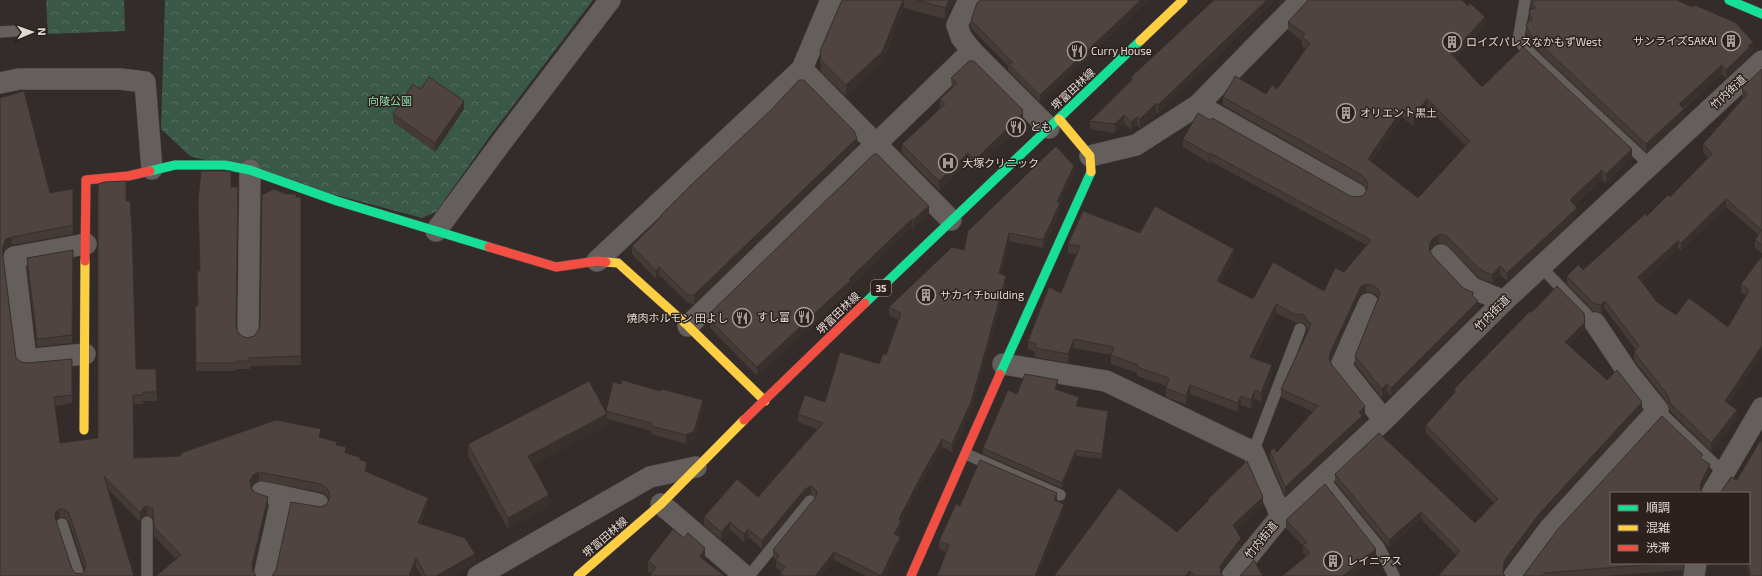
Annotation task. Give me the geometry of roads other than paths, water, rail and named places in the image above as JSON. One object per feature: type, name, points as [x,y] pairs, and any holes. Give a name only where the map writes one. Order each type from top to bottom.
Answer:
[{"type":"street","points":[[436,231],[610,0]]},
{"type":"street","points":[[596,261],[802,69],[831,0]]},
{"type":"street","points":[[911,576],[966,454],[1003,364],[1091,172],[1090,156],[1075,136],[1054,123],[972,51],[960,37],[957,26],[969,0]]},
{"type":"street","name":"堺富田林線","points":[[578,576],[661,504],[696,467],[951,220],[1183,0]]},
{"type":"street","points":[[1090,156],[1136,145],[1198,105],[1301,0]]},
{"type":"street","points":[[1729,0],[1762,14]]},
{"type":"street","points":[[688,326],[878,144],[972,51]]},
{"type":"street","name":"竹内街道","points":[[1232,576],[1281,516],[1384,420],[1504,301],[1762,61]]},
{"type":"street","points":[[802,69],[878,144],[951,220]]},
{"type":"street","points":[[0,83],[19,79],[120,79],[146,82],[152,169]]},
{"type":"street","points":[[1198,105],[1356,194]]},
{"type":"street","points":[[84,430],[86,180],[128,176],[152,169],[176,165],[218,165],[250,170],[337,201],[556,267],[596,261],[618,264],[688,326],[765,401]]},
{"type":"street","points":[[248,334],[250,170]]},
{"type":"street","points":[[84,354],[26,360],[14,257],[86,244]]},
{"type":"street","points":[[1441,255],[1472,288],[1504,301]]},
{"type":"street","points":[[1368,304],[1341,366],[1384,420]]},
{"type":"street","points":[[1514,576],[1549,529],[1658,410],[1629,374],[1595,323]]},
{"type":"street","points":[[1003,364],[1106,381],[1253,452],[1281,516]]},
{"type":"street","points":[[1713,492],[1762,408]]},
{"type":"street","points":[[478,576],[650,477],[696,467]]},
{"type":"street","points":[[262,492],[318,504]]},
{"type":"street","points":[[264,576],[282,496]]},
{"type":"street","points":[[661,504],[745,576]]},
{"type":"street","points":[[1694,576],[1696,564]]},
{"type":"lane","points":[[1525,0],[1519,35],[1523,46],[1650,165]]},
{"type":"lane","points":[[0,32],[15,31]]},
{"type":"lane","points":[[1541,267],[1595,323]]},
{"type":"lane","points":[[1253,452],[1300,329]]},
{"type":"lane","points":[[1658,410],[1724,473]]},
{"type":"lane","points":[[966,454],[1060,495]]},
{"type":"lane","points":[[1322,477],[1379,547],[1394,576]]},
{"type":"lane","points":[[749,576],[810,501]]},
{"type":"lane","points":[[147,522],[147,576]]},
{"type":"lane","points":[[62,524],[79,576]]},
{"type":"place","name":"サンライズSAKAI","points":[[1731,41]]},
{"type":"place","name":"ロイズパレスなかもずWest","points":[[1452,42]]},
{"type":"place","name":"Curry House","points":[[1077,51]]},
{"type":"place","name":"オリエント黒土","points":[[1346,113]]},
{"type":"place","name":"とも","points":[[1016,127]]},
{"type":"place","name":"大塚クリニック","points":[[948,163]]},
{"type":"place","name":"サカイチbuilding","points":[[926,295]]},
{"type":"place","name":"すし富","points":[[804,317]]},
{"type":"place","name":"焼肉ホルモン 田よし","points":[[742,318]]},
{"type":"place","name":"レイニアス","points":[[1333,561]]},
{"type":"park label","name":"向陵公園","points":[[390,101]]}]
